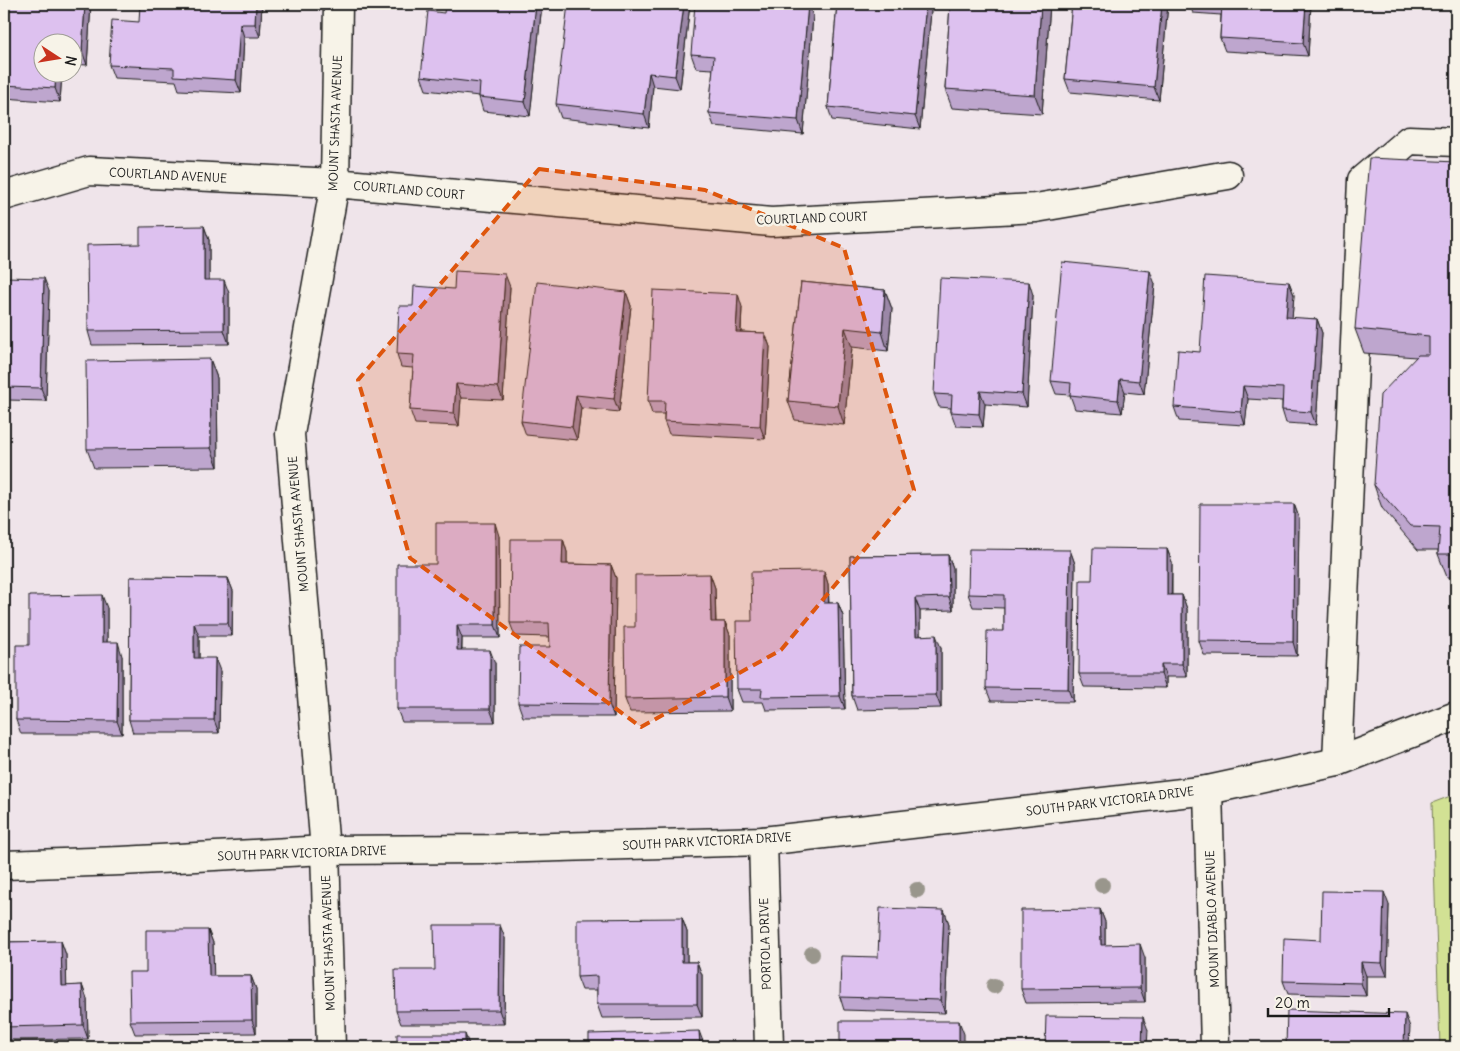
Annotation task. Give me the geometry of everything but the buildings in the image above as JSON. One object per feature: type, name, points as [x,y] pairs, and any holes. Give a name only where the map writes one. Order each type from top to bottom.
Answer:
[{"type":"street","name":"MOUNT SHASTA AVENUE","points":[[330,1047],[325,850],[290,434],[336,183],[338,4]]},
{"type":"street","points":[[1337,762],[1362,180],[1409,140],[1456,142]]},
{"type":"street","name":"COURTLAND AVENUE","points":[[4,196],[89,171],[336,183]]},
{"type":"street","name":"COURTLAND COURT","points":[[336,183],[771,222],[1036,208],[1228,175]]},
{"type":"street","name":"SOUTH PARK VICTORIA DRIVE","points":[[4,865],[325,850],[489,849],[763,841],[1208,790],[1337,762],[1456,716]]},
{"type":"street","name":"MOUNT DIABLO AVENUE","points":[[1208,790],[1216,1047]]},
{"type":"street","name":"PORTOLA DRIVE","points":[[763,841],[769,1047]]},
{"type":"highlighted area","points":[[539,169],[705,190],[844,248],[914,490],[781,650],[641,727],[410,558],[358,380]]},
{"type":"green space","points":[[1456,794],[1456,1047],[1440,1047],[1432,803]]}]
